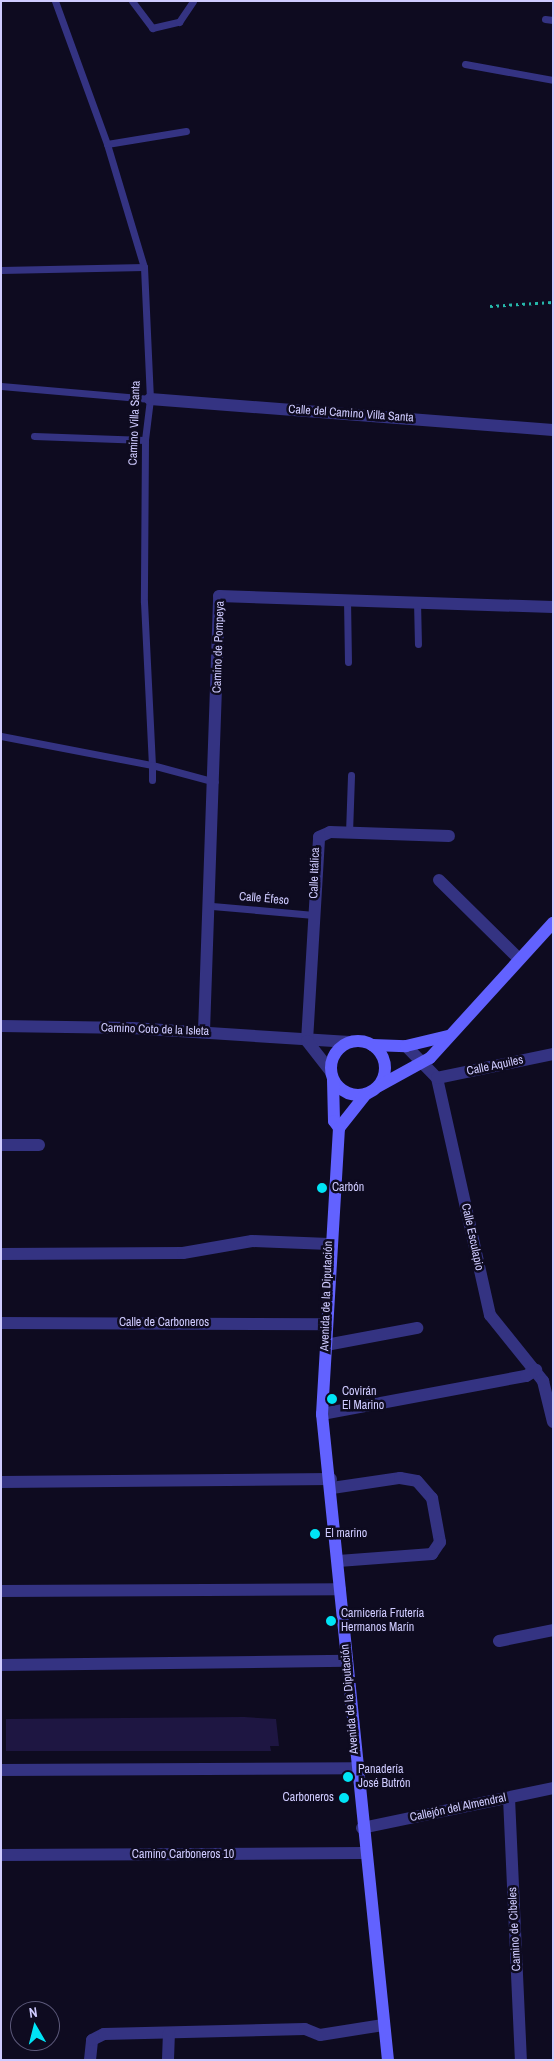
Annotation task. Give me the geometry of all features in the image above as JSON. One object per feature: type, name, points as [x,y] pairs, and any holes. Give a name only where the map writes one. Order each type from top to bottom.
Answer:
[{"type":"street","name":"Calle del Camino Villa Santa","points":[[150,399],[553,430]]},
{"type":"street","name":"Camino de Pompeya","points":[[204,1031],[212,906],[219,596],[416,600],[553,608]]},
{"type":"street","name":"Calle Itálica","points":[[307,1041],[316,841],[326,833],[449,836]]},
{"type":"street","points":[[439,880],[519,958]]},
{"type":"street","points":[[339,1128],[366,1094],[426,1061],[553,923]]},
{"type":"street","name":"Camino Coto de la Isleta","points":[[1,1026],[204,1031],[307,1041],[350,1042]]},
{"type":"street","points":[[332,1076],[333,1057],[350,1042],[406,1046],[448,1036]]},
{"type":"street","points":[[307,1041],[343,1091],[366,1094]]},
{"type":"street","points":[[372,1045],[385,1064],[379,1086]]},
{"type":"street","name":"Calle Esculapio","points":[[406,1046],[426,1061],[437,1078],[490,1315],[536,1370],[548,1380],[553,1422]]},
{"type":"street","name":"Calle Aquiles","points":[[437,1078],[553,1054]]},
{"type":"street","name":"Avenida de la Diputación","points":[[332,1076],[334,1121],[339,1128],[329,1244],[322,1414],[332,1484],[364,1853],[388,2060]]},
{"type":"street","points":[[1,1145],[39,1145]]},
{"type":"street","points":[[1,1254],[183,1254],[252,1241],[329,1244]]},
{"type":"street","name":"Calle de Carboneros","points":[[1,1322],[326,1324]]},
{"type":"street","points":[[326,1345],[417,1328]]},
{"type":"street","points":[[322,1414],[526,1376],[536,1370]]},
{"type":"street","points":[[1,1482],[332,1484],[400,1478],[417,1481],[432,1498],[440,1542],[432,1554],[338,1561]]},
{"type":"street","points":[[1,1591],[340,1589]]},
{"type":"street","points":[[499,1641],[553,1630]]},
{"type":"street","points":[[1,1665],[347,1661]]},
{"type":"street","points":[[1,1770],[356,1768]]},
{"type":"street","name":"Callejón del Almendral","points":[[362,1828],[553,1788]]},
{"type":"street","name":"Camino de Cibeles","points":[[509,1798],[521,2060]]},
{"type":"street","name":"Camino Carboneros 10","points":[[1,1855],[364,1853]]},
{"type":"street","points":[[90,2060],[90,2045],[100,2034],[305,2029],[320,2034],[383,2025]]},
{"type":"street","points":[[168,2060],[169,2033]]},
{"type":"lane","name":"Camino Villa Santa","points":[[55,1],[107,144],[144,267],[150,399],[145,440],[144,602],[152,780]]},
{"type":"lane","points":[[132,1],[152,28],[179,22],[193,1]]},
{"type":"lane","points":[[545,19],[553,20]]},
{"type":"lane","points":[[465,64],[553,80]]},
{"type":"lane","points":[[107,144],[186,130]]},
{"type":"lane","points":[[1,270],[144,267]]},
{"type":"lane","points":[[1,386],[150,399]]},
{"type":"lane","points":[[34,436],[145,440]]},
{"type":"lane","points":[[347,599],[348,662]]},
{"type":"lane","points":[[416,600],[418,644]]},
{"type":"lane","points":[[1,736],[152,765],[215,782]]},
{"type":"lane","points":[[349,833],[351,775]]},
{"type":"lane","name":"Calle Éfeso","points":[[212,906],[314,915]]},
{"type":"path","points":[[490,306],[553,302]]},
{"type":"building","points":[[244,1717],[276,1719],[279,1746],[270,1746],[271,1751],[6,1751],[6,1719]]},
{"type":"place","name":"Carbón","points":[[322,1188]]},
{"type":"place","name":"Covirán El Marino","points":[[332,1399]]},
{"type":"place","name":"El marino","points":[[315,1534]]},
{"type":"place","name":"Carnicería Frutería Hermanos Marín","points":[[331,1621]]},
{"type":"place","name":"Panadería José Butrón","points":[[348,1777]]},
{"type":"place","name":"Carboneros","points":[[344,1798]]}]
